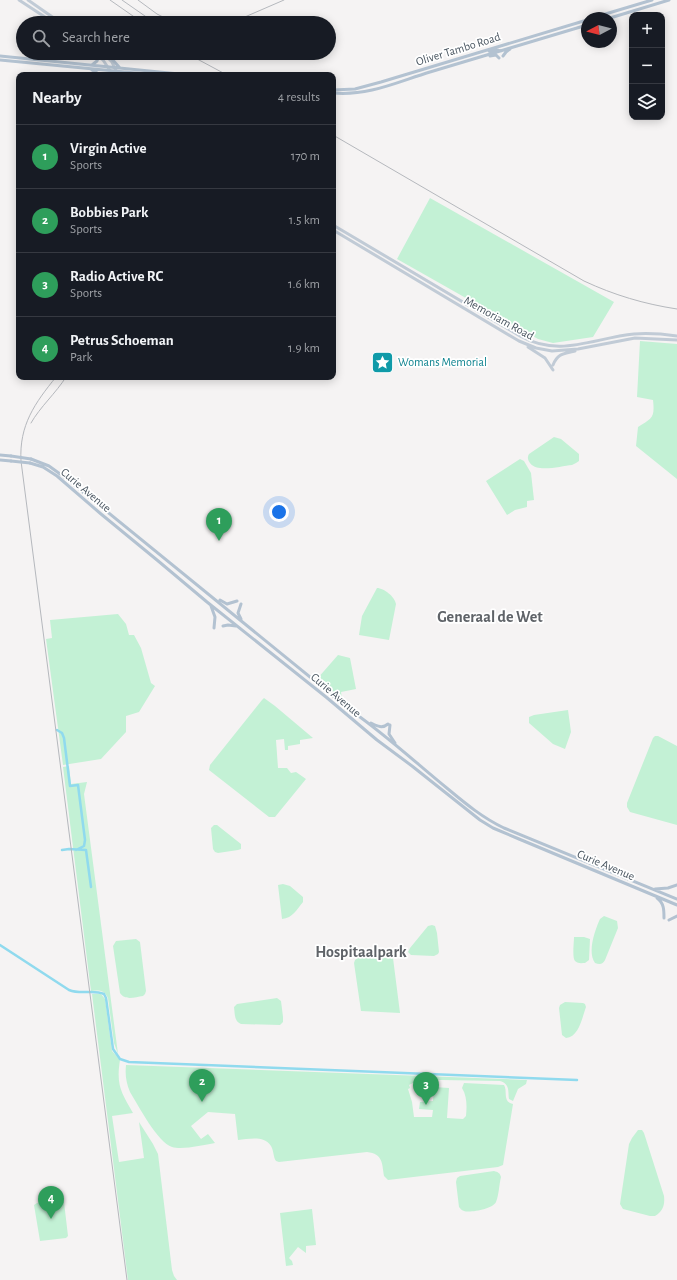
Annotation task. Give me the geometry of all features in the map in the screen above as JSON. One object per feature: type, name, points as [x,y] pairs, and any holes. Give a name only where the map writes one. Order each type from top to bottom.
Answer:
[{"type":"main road","points":[[19,0],[43,16]]},
{"type":"main road","points":[[28,0],[51,16]]},
{"type":"main road","points":[[612,12],[652,0]]},
{"type":"main road","points":[[617,16],[669,0]]},
{"type":"main road","name":"Oliver Tambo Road","points":[[336,90],[349,90],[376,84],[581,22]]},
{"type":"main road","name":"Oliver Tambo Road","points":[[336,93],[358,93],[372,91],[581,27]]},
{"type":"main road","points":[[486,51],[499,51],[502,45]]},
{"type":"main road","points":[[503,56],[513,47]]},
{"type":"main road","points":[[485,56],[495,55],[499,58]]},
{"type":"main road","points":[[0,56],[16,58]]},
{"type":"main road","points":[[0,60],[90,67],[97,72]]},
{"type":"main road","points":[[41,60],[123,72]]},
{"type":"main road","points":[[90,67],[97,60]]},
{"type":"main road","points":[[102,60],[110,72]]},
{"type":"main road","points":[[110,60],[116,71]]},
{"type":"main road","points":[[113,60],[120,68]]},
{"type":"main road","points":[[108,69],[114,67],[159,72]]},
{"type":"main road","name":"Memoriam Road","points":[[336,227],[520,336],[545,346],[579,344],[635,334],[677,336]]},
{"type":"main road","name":"Memoriam Road","points":[[336,232],[519,341],[540,350],[552,351],[579,349],[635,338],[677,340]]},
{"type":"main road","points":[[519,341],[546,358],[553,370]]},
{"type":"main road","points":[[553,365],[558,356],[579,349],[579,344]]},
{"type":"main road","points":[[545,346],[552,351],[560,346]]},
{"type":"main road","name":"Curie Avenue","points":[[0,455],[31,459],[49,466],[208,593],[353,712],[398,746],[414,762],[488,820],[504,828],[677,899]]},
{"type":"main road","name":"Curie Avenue","points":[[0,460],[30,463],[57,476],[77,495],[326,697],[376,740],[412,766],[480,820],[493,828],[677,905]]},
{"type":"main road","points":[[208,593],[226,604],[231,604],[237,601]]},
{"type":"main road","points":[[207,602],[214,614],[214,628]]},
{"type":"main road","points":[[240,604],[238,615],[243,623]]},
{"type":"main road","points":[[223,626],[228,625],[240,628]]},
{"type":"main road","points":[[367,722],[380,727],[389,724],[389,734],[398,746]]},
{"type":"main road","points":[[653,889],[668,888],[677,885]]},
{"type":"main road","points":[[652,894],[660,900],[664,907],[664,918]]},
{"type":"main road","points":[[669,920],[677,916]]},
{"type":"green space","points":[[430,198],[614,302],[593,337],[553,343],[538,339],[397,259]]},
{"type":"green space","points":[[640,341],[677,344],[677,479],[636,446],[638,427],[652,417],[653,414],[653,400],[637,397]]},
{"type":"green space","points":[[554,437],[561,439],[579,454],[579,461],[572,465],[550,468],[538,468],[533,466],[528,460],[529,454]]},
{"type":"green space","points":[[520,459],[524,461],[531,473],[534,500],[527,501],[527,507],[515,510],[507,515],[486,481]]},
{"type":"green space","points":[[377,588],[389,593],[396,604],[389,640],[359,635],[362,616]]},
{"type":"green space","points":[[118,614],[126,624],[129,635],[134,635],[141,648],[151,683],[155,686],[139,712],[126,716],[126,732],[101,759],[63,765],[46,639],[52,638],[50,620]]},
{"type":"green space","points":[[338,655],[350,658],[356,689],[341,692],[342,699],[317,679]]},
{"type":"green space","points":[[264,698],[313,738],[300,740],[300,744],[288,746],[288,750],[285,750],[284,739],[276,740],[278,768],[287,768],[291,773],[296,772],[306,779],[275,817],[269,817],[209,770],[210,765]]},
{"type":"green space","points":[[568,710],[571,732],[565,749],[553,744],[529,723],[529,717],[534,715]]},
{"type":"green space","points":[[655,736],[658,736],[677,746],[677,825],[630,812],[627,807],[627,803]]},
{"type":"green space","points":[[69,766],[71,784],[87,782],[84,794],[118,1054],[114,1043],[108,998],[105,993],[101,991],[91,991],[63,767]]},
{"type":"green space","points":[[214,825],[217,825],[241,844],[241,849],[218,853],[215,852],[213,849],[211,828]]},
{"type":"green space","points":[[283,884],[290,886],[303,897],[303,902],[292,915],[282,919],[278,885]]},
{"type":"green space","points":[[604,916],[617,921],[618,928],[605,960],[598,964],[595,963],[593,958],[592,947],[598,924],[600,919]]},
{"type":"green space","points":[[428,926],[435,926],[437,933],[438,954],[434,956],[411,955],[408,952],[410,948]]},
{"type":"green space","points":[[574,937],[584,937],[590,939],[589,960],[585,963],[577,963],[574,959]]},
{"type":"green space","points":[[136,939],[140,942],[146,991],[143,996],[127,998],[120,993],[113,946],[116,941]]},
{"type":"green space","points":[[359,957],[393,958],[400,1013],[361,1011],[354,963]]},
{"type":"green space","points":[[92,994],[101,994],[105,999],[112,1051],[120,1060],[120,1088],[133,1113],[112,1116],[119,1162],[144,1158],[139,1122],[158,1154],[172,1270],[177,1280],[128,1280]]},
{"type":"green space","points":[[277,998],[281,1001],[283,1017],[283,1022],[280,1025],[241,1024],[236,1019],[234,1007],[237,1004]]},
{"type":"green space","points":[[565,1002],[583,1003],[586,1007],[577,1031],[570,1037],[566,1038],[562,1035],[559,1008],[560,1005]]},
{"type":"green space","points":[[126,1065],[527,1080],[526,1084],[518,1089],[513,1101],[509,1099],[507,1086],[500,1081],[434,1080],[422,1085],[419,1080],[409,1085],[410,1088],[408,1089],[414,1117],[432,1117],[433,1110],[419,1109],[420,1102],[433,1101],[434,1087],[449,1088],[447,1118],[463,1119],[466,1116],[466,1098],[462,1088],[464,1083],[504,1085],[506,1099],[513,1104],[503,1165],[498,1167],[388,1180],[384,1176],[382,1163],[379,1157],[367,1152],[279,1162],[276,1161],[271,1146],[264,1140],[256,1138],[238,1140],[235,1114],[208,1112],[191,1126],[201,1139],[208,1134],[215,1143],[187,1148],[172,1147],[161,1139],[143,1114],[130,1092],[126,1078]]},
{"type":"green space","points":[[638,1130],[642,1130],[644,1133],[664,1196],[663,1208],[655,1216],[623,1209],[620,1204],[629,1144]]},
{"type":"green space","points":[[494,1171],[499,1173],[501,1177],[496,1202],[491,1207],[476,1211],[462,1210],[459,1207],[456,1182],[457,1178],[460,1176]]},
{"type":"green space","points":[[58,1200],[64,1202],[68,1236],[66,1238],[40,1241],[34,1205],[37,1203]]},
{"type":"green space","points":[[312,1209],[316,1245],[306,1246],[306,1253],[298,1247],[289,1258],[293,1265],[286,1266],[280,1213]]},
{"type":"waterway","points":[[57,730],[62,733],[64,738],[70,786],[78,785],[85,840],[84,846],[76,850]]},
{"type":"waterway","points":[[62,850],[86,850],[91,887]]},
{"type":"waterway","points":[[0,945],[69,990],[104,994],[106,998],[113,1049],[120,1059],[129,1062],[577,1080]]},
{"type":"railway","points":[[110,0],[133,16]]},
{"type":"railway","points":[[122,0],[145,16]]},
{"type":"railway","points":[[138,0],[161,16]]},
{"type":"railway","points":[[247,16],[284,0]]},
{"type":"railway","points":[[199,60],[221,72]]},
{"type":"railway","points":[[336,137],[584,281],[607,291],[629,298],[677,309]]},
{"type":"railway","points":[[54,380],[41,396],[30,415],[23,436],[21,461],[127,1280]]},
{"type":"railway","points":[[31,423],[64,380]]},
{"type":"place","name":"Womans Memorial","points":[[383,362]]},
{"type":"place","name":"Virgin Active","points":[[219,541]]},
{"type":"place","name":"Bobbies Park","points":[[202,1102]]},
{"type":"place","name":"Radio Active RC","points":[[426,1105]]},
{"type":"place","name":"Petrus Schoeman","points":[[51,1219]]},
{"type":"district","name":"Generaal de Wet","points":[[490,616]]},
{"type":"district","name":"Hospitaalpark","points":[[361,951]]}]
